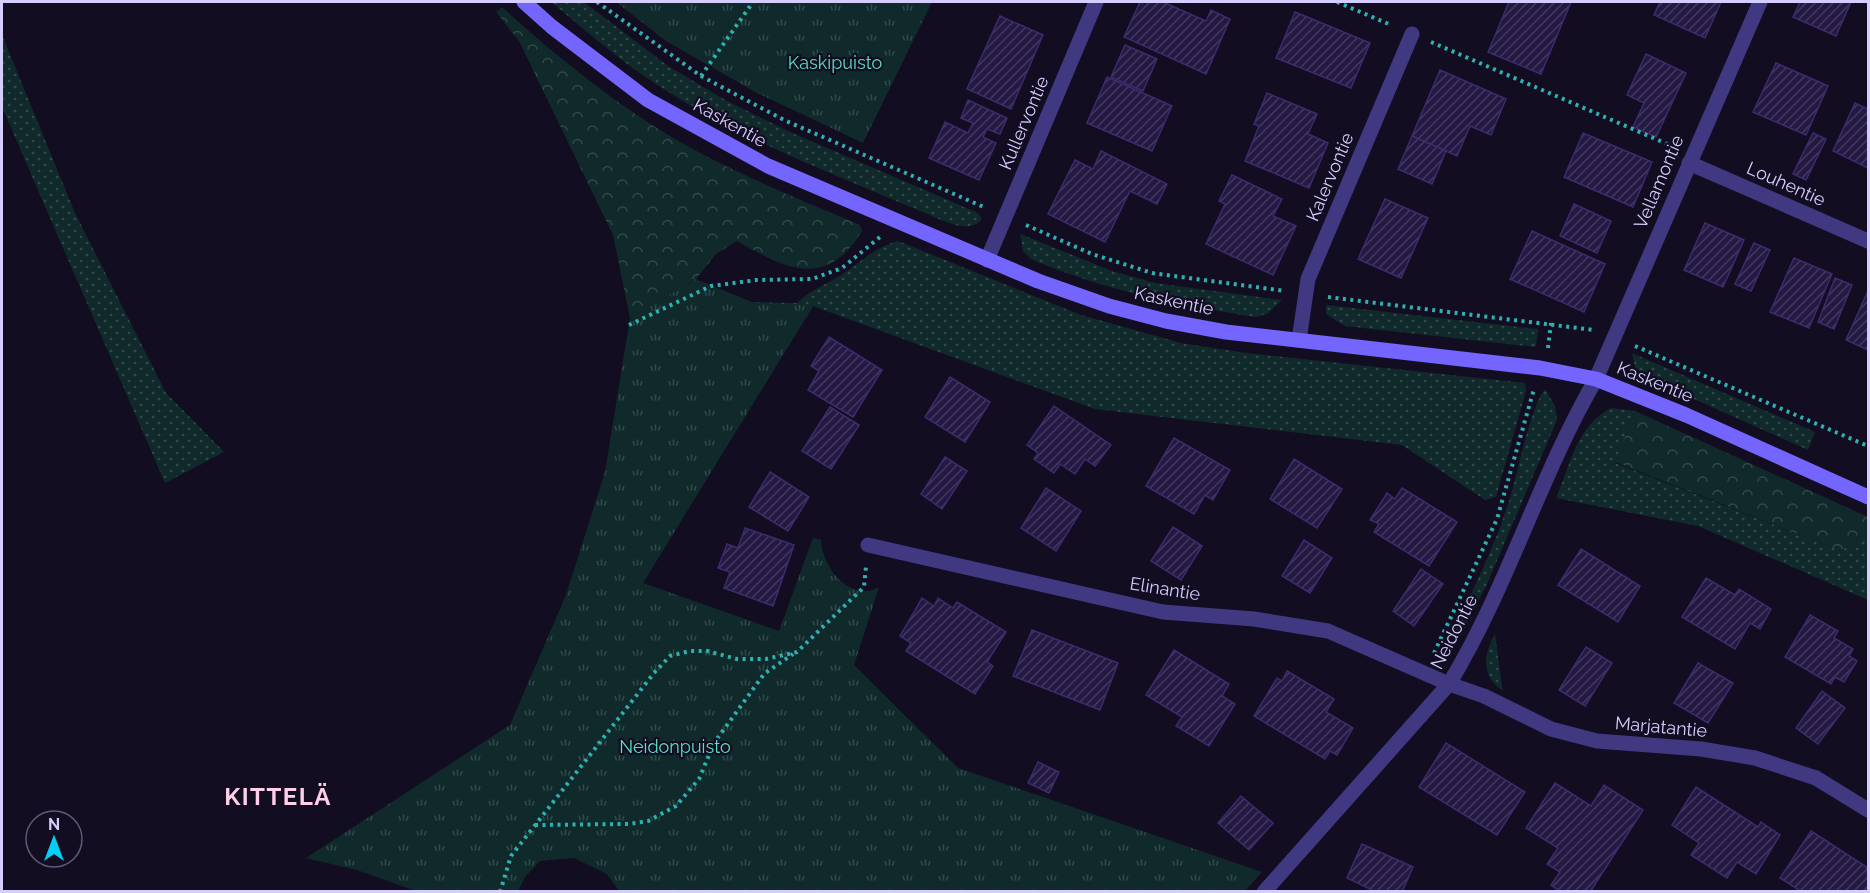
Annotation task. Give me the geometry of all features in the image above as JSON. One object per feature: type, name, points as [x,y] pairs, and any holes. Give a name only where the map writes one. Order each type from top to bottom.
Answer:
[{"type":"street","name":"Kaskentie","points":[[524,2],[552,27],[648,100],[768,166],[896,223],[1038,281],[1109,306],[1166,321],[1226,332],[1540,368],[1596,379],[1686,415],[1869,497]]},
{"type":"street","name":"Kullervontie","points":[[987,260],[1096,2]]},
{"type":"street","name":"Vellamontie","points":[[1596,379],[1760,2]]},
{"type":"street","name":"Kalervontie","points":[[1299,340],[1308,279],[1412,34]]},
{"type":"street","name":"Louhentie","points":[[1690,159],[1869,241]]},
{"type":"street","name":"Neidontie","points":[[1264,891],[1449,684],[1473,645],[1570,424],[1596,379]]},
{"type":"street","name":"Elinantie","points":[[868,545],[1164,612],[1254,619],[1328,631],[1449,684]]},
{"type":"street","name":"Marjatantie","points":[[1449,684],[1484,696],[1551,729],[1597,741],[1701,749],[1755,758],[1816,778],[1869,810]]},
{"type":"path","points":[[597,2],[701,76],[784,120],[1092,254],[1152,273],[1305,294],[1586,327],[1869,446]]},
{"type":"path","points":[[701,76],[753,2]]},
{"type":"path","points":[[1336,2],[1690,159]]},
{"type":"path","points":[[629,325],[711,286],[757,280],[812,279],[842,268],[896,223]]},
{"type":"path","points":[[1425,673],[1497,519],[1548,347],[1551,323]]},
{"type":"path","points":[[535,825],[629,824],[648,821],[676,806],[699,779],[714,743],[764,674],[797,652],[864,588],[868,545]]},
{"type":"path","points":[[500,891],[511,856],[654,673],[670,656],[690,651],[707,651],[737,659],[766,659],[797,652]]},
{"type":"green space","points":[[551,2],[584,2],[668,66],[727,101],[790,132],[978,213],[982,219],[968,226],[946,222],[795,158],[724,124],[642,75]]},
{"type":"green space","name":"Kaskipuisto","points":[[616,2],[932,2],[863,143],[757,93],[666,41]]},
{"type":"green space","points":[[502,7],[573,68],[649,123],[725,166],[860,225],[862,231],[848,250],[834,261],[820,267],[804,269],[772,260],[737,241],[716,254],[696,279],[630,318],[613,235],[519,41],[496,12]]},
{"type":"green space","points":[[2,35],[75,213],[166,393],[224,452],[165,483],[2,107]]},
{"type":"green space","points":[[1020,234],[1112,271],[1155,283],[1282,300],[1267,314],[1255,317],[1113,288],[1031,259],[1023,251]]},
{"type":"green space","points":[[898,241],[1081,315],[1181,343],[1246,353],[1525,383],[1526,391],[1496,497],[1485,500],[1402,445],[1095,409],[813,306],[734,434],[722,290],[751,302],[797,303],[875,251]]},
{"type":"green space","name":"Neidonpuisto","points":[[696,279],[751,302],[813,306],[643,583],[779,631],[813,538],[821,540],[829,566],[840,581],[856,590],[868,591],[879,587],[854,665],[958,768],[1262,872],[1245,891],[619,891],[607,874],[574,858],[540,861],[525,877],[518,891],[416,891],[357,870],[306,858],[510,725],[566,595],[605,472],[630,318]]},
{"type":"green space","points":[[1326,305],[1538,329],[1536,347],[1345,326],[1326,314]]},
{"type":"green space","points":[[1632,353],[1815,432],[1808,450],[1645,377],[1635,367]]},
{"type":"green space","points":[[1545,389],[1555,406],[1557,420],[1487,584],[1461,635],[1453,631],[1498,532],[1510,498],[1529,425]]},
{"type":"green space","points":[[1612,408],[1635,411],[1615,463],[1841,551],[1868,532],[1868,600],[1698,526],[1556,498],[1583,434],[1600,415]]},
{"type":"green space","points":[[1635,411],[1868,517],[1868,532],[1841,551],[1615,462]]},
{"type":"green space","points":[[1495,634],[1503,691],[1491,679],[1486,665],[1488,650]]},
{"type":"building","points":[[1140,2],[1163,2],[1206,21],[1211,10],[1230,19],[1206,74],[1124,37]]},
{"type":"building","points":[[1509,2],[1571,2],[1541,74],[1488,52]]},
{"type":"building","points":[[1660,2],[1721,2],[1705,38],[1654,15]]},
{"type":"building","points":[[1800,2],[1851,2],[1836,36],[1793,17]]},
{"type":"building","points":[[1295,12],[1370,43],[1351,88],[1276,58]]},
{"type":"building","points":[[1000,16],[1043,35],[1011,109],[967,89]]},
{"type":"building","points":[[1125,45],[1157,59],[1143,91],[1111,77]]},
{"type":"building","points":[[1646,54],[1686,73],[1656,137],[1633,127],[1644,103],[1627,95]]},
{"type":"building","points":[[1776,63],[1828,86],[1806,135],[1753,112]]},
{"type":"building","points":[[1440,70],[1506,99],[1491,135],[1470,126],[1457,156],[1412,136]]},
{"type":"building","points":[[1107,77],[1172,106],[1152,151],[1087,123]]},
{"type":"building","points":[[1267,93],[1317,114],[1308,134],[1328,143],[1309,188],[1245,161],[1259,126],[1254,124]]},
{"type":"building","points":[[968,100],[1007,118],[1000,134],[987,129],[983,137],[996,143],[979,180],[929,158],[945,122],[968,133],[973,123],[961,118]]},
{"type":"building","points":[[1855,103],[1868,109],[1868,168],[1833,151]]},
{"type":"building","points":[[1583,133],[1652,162],[1633,207],[1564,177]]},
{"type":"building","points":[[1813,133],[1826,139],[1806,180],[1793,174]]},
{"type":"building","points":[[1412,136],[1446,151],[1432,184],[1398,169]]},
{"type":"building","points":[[1101,151],[1167,184],[1157,204],[1130,191],[1105,242],[1048,214],[1075,160],[1093,169]]},
{"type":"building","points":[[1232,175],[1282,199],[1273,216],[1296,226],[1273,275],[1206,244],[1225,204],[1219,201]]},
{"type":"building","points":[[1385,199],[1428,218],[1401,278],[1358,259]]},
{"type":"building","points":[[1574,204],[1611,221],[1597,253],[1560,236]]},
{"type":"building","points":[[1705,223],[1744,240],[1723,287],[1684,270]]},
{"type":"building","points":[[1532,231],[1605,264],[1584,312],[1510,279]]},
{"type":"building","points":[[1754,243],[1770,250],[1751,291],[1735,284]]},
{"type":"building","points":[[1794,258],[1832,274],[1809,328],[1770,312]]},
{"type":"building","points":[[1835,278],[1852,285],[1834,329],[1818,322]]},
{"type":"building","points":[[1868,294],[1868,350],[1846,340]]},
{"type":"building","points":[[829,337],[882,370],[853,417],[808,390],[819,371],[811,366]]},
{"type":"building","points":[[950,377],[990,402],[965,442],[925,417]]},
{"type":"building","points":[[1054,406],[1111,445],[1095,466],[1085,459],[1075,474],[1060,464],[1054,473],[1034,459],[1038,453],[1027,445]]},
{"type":"building","points":[[830,407],[859,425],[831,469],[802,451]]},
{"type":"building","points":[[1174,438],[1230,470],[1213,500],[1205,495],[1194,514],[1146,486]]},
{"type":"building","points":[[945,457],[967,471],[942,509],[921,494]]},
{"type":"building","points":[[1294,459],[1342,489],[1317,528],[1270,499]]},
{"type":"building","points":[[770,472],[809,497],[788,531],[749,507]]},
{"type":"building","points":[[1046,488],[1081,511],[1056,551],[1021,528]]},
{"type":"building","points":[[1402,488],[1457,522],[1429,566],[1374,532],[1379,524],[1370,520],[1387,493],[1395,499]]},
{"type":"building","points":[[1173,527],[1202,546],[1181,580],[1151,561]]},
{"type":"building","points":[[745,528],[794,545],[773,606],[724,588],[730,572],[718,568],[727,544],[738,548]]},
{"type":"building","points":[[1304,540],[1332,558],[1310,593],[1282,576]]},
{"type":"building","points":[[1581,549],[1640,586],[1618,622],[1558,585]]},
{"type":"building","points":[[1421,569],[1443,584],[1414,626],[1393,611]]},
{"type":"building","points":[[1706,578],[1735,595],[1739,589],[1771,609],[1760,629],[1750,623],[1735,649],[1682,617]]},
{"type":"building","points":[[922,598],[934,606],[938,598],[953,608],[957,602],[1006,632],[987,662],[993,666],[975,694],[906,651],[911,643],[900,636]]},
{"type":"building","points":[[1810,615],[1838,631],[1834,638],[1853,649],[1849,656],[1857,661],[1844,682],[1835,677],[1831,684],[1785,657]]},
{"type":"building","points":[[1032,630],[1118,663],[1100,710],[1013,676]]},
{"type":"building","points":[[1586,647],[1612,663],[1585,706],[1559,690]]},
{"type":"building","points":[[1174,650],[1229,684],[1222,696],[1235,704],[1209,746],[1176,726],[1182,717],[1146,695]]},
{"type":"building","points":[[1698,663],[1733,683],[1708,723],[1674,703]]},
{"type":"building","points":[[1287,671],[1334,699],[1326,712],[1353,728],[1337,755],[1330,751],[1325,759],[1254,716],[1277,678],[1282,681]]},
{"type":"building","points":[[1822,691],[1845,708],[1818,744],[1796,728]]},
{"type":"building","points":[[1446,743],[1525,792],[1497,835],[1419,787]]},
{"type":"building","points":[[1038,762],[1059,772],[1049,793],[1028,783]]},
{"type":"building","points":[[1555,783],[1591,806],[1604,785],[1643,810],[1590,892],[1561,892],[1551,885],[1560,872],[1547,864],[1558,848],[1526,828]]},
{"type":"building","points":[[1696,787],[1758,827],[1761,822],[1780,835],[1756,874],[1737,862],[1727,878],[1691,855],[1699,843],[1672,825]]},
{"type":"building","points":[[1241,796],[1273,823],[1249,850],[1218,823]]},
{"type":"building","points":[[1811,831],[1868,868],[1868,892],[1802,892],[1780,878]]},
{"type":"building","points":[[1362,844],[1413,867],[1402,892],[1376,892],[1347,878]]},
{"type":"district","name":"KITTELÄ","points":[[278,797]]}]
